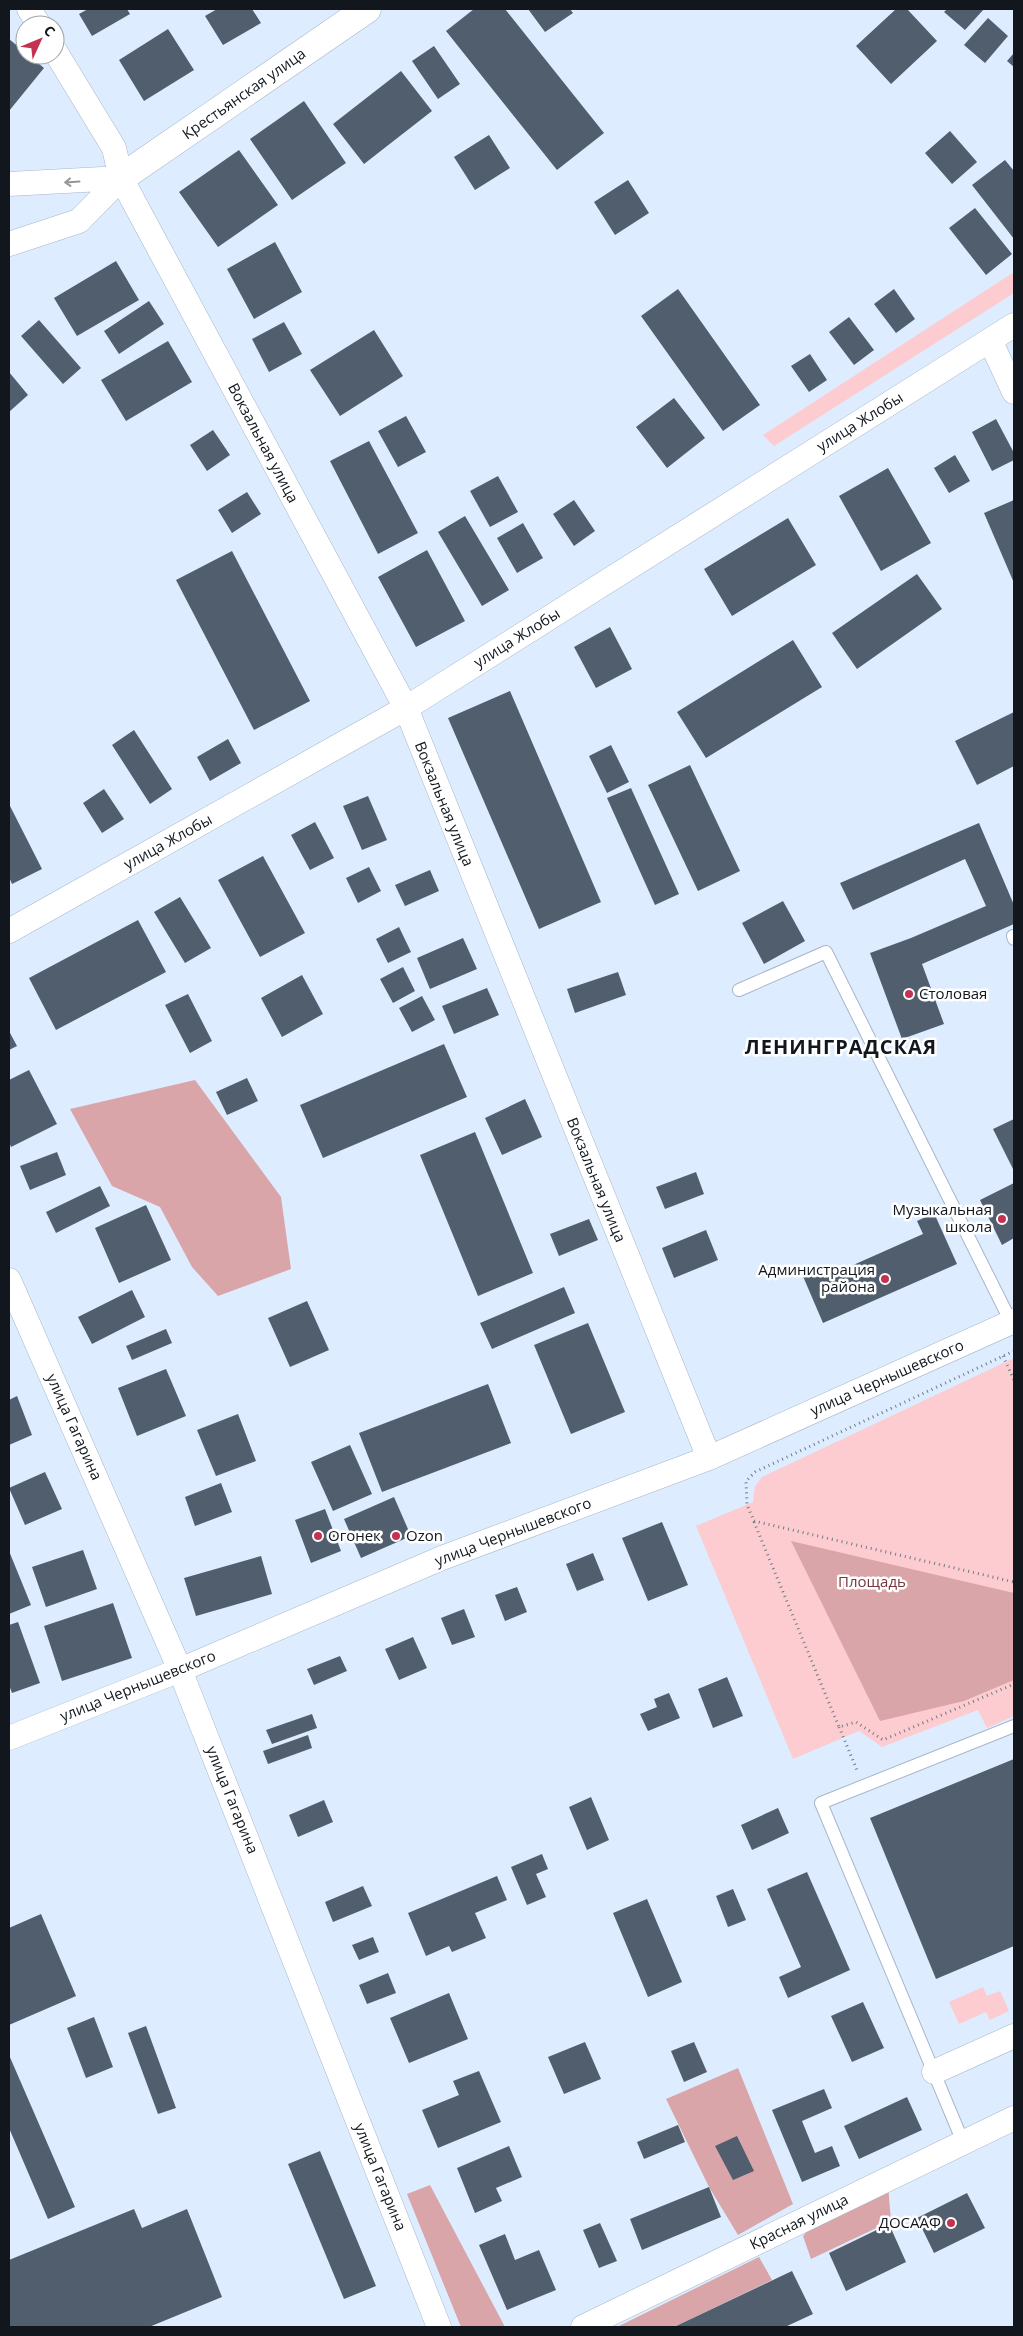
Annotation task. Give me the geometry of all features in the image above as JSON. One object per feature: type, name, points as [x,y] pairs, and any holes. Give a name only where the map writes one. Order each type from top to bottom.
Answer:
[{"type":"street","name":"Крестьянская улица","points":[[121,178],[367,9]]},
{"type":"street","name":"Вокзальная улица","points":[[64,65],[114,148],[121,178],[406,708],[709,1458]]},
{"type":"street","points":[[9,184],[121,178]]},
{"type":"street","points":[[9,244],[79,221],[121,178]]},
{"type":"street","name":"улица Жлобы","points":[[9,931],[406,708],[1014,325]]},
{"type":"street","points":[[990,340],[1014,392]]},
{"type":"street","name":"улица Гагарина","points":[[9,1280],[180,1670],[440,2327]]},
{"type":"street","name":"улица Чернышевского","points":[[9,1738],[180,1670],[442,1558],[709,1458],[1013,1321]]},
{"type":"street","points":[[934,2072],[1014,2036]]},
{"type":"street","name":"Красная улица","points":[[583,2327],[1014,2118]]},
{"type":"lane","points":[[740,990],[826,952],[1013,1321]]},
{"type":"lane","points":[[963,2142],[821,1803],[1014,1726]]},
{"type":"path","points":[[864,1786],[747,1505],[746,1481],[755,1472],[1014,1351]]},
{"type":"path","points":[[1004,1356],[1014,1380]]},
{"type":"path","points":[[754,1521],[1014,1582]]},
{"type":"path","points":[[839,1727],[856,1722],[883,1740],[1014,1684]]},
{"type":"green space","points":[[1014,272],[1014,293],[774,446],[763,435]]},
{"type":"green space","points":[[195,1080],[281,1197],[291,1269],[218,1296],[192,1267],[160,1207],[112,1186],[70,1109]]},
{"type":"green space","name":"Площадь","points":[[1014,1358],[1014,1716],[987,1728],[978,1710],[882,1747],[859,1731],[793,1759],[696,1526],[753,1502],[755,1486],[762,1477]]},
{"type":"green space","points":[[791,1541],[1014,1593],[1014,1680],[964,1701],[880,1721]]},
{"type":"green space","points":[[983,1987],[987,1996],[1000,1991],[1009,2011],[990,2020],[986,2012],[959,2024],[949,2002]]},
{"type":"green space","points":[[738,2068],[793,2204],[738,2235],[709,2187],[666,2099]]},
{"type":"green space","points":[[430,2185],[505,2327],[461,2327],[407,2194]]},
{"type":"green space","points":[[888,2185],[891,2221],[811,2259],[803,2236],[818,2219]]},
{"type":"green space","points":[[759,2257],[772,2280],[674,2327],[617,2327]]},
{"type":"building","points":[[88,9],[127,9],[130,14],[92,36],[79,14]]},
{"type":"building","points":[[217,9],[252,9],[261,23],[223,45],[205,16]]},
{"type":"building","points":[[474,9],[505,9],[604,133],[557,170],[446,31]]},
{"type":"building","points":[[528,9],[570,9],[573,13],[545,32]]},
{"type":"building","points":[[896,9],[907,9],[937,41],[891,84],[856,46]]},
{"type":"building","points":[[947,9],[984,9],[965,30],[944,12]]},
{"type":"building","points":[[988,18],[1008,36],[985,63],[964,45]]},
{"type":"building","points":[[168,29],[194,70],[144,101],[119,60]]},
{"type":"building","points":[[9,39],[15,44],[15,65],[40,65],[44,68],[9,111]]},
{"type":"building","points":[[434,46],[460,84],[438,99],[412,61]]},
{"type":"building","points":[[1014,53],[1014,67],[1007,61]]},
{"type":"building","points":[[401,71],[432,111],[364,164],[333,124]]},
{"type":"building","points":[[304,101],[346,163],[292,200],[250,139]]},
{"type":"building","points":[[950,131],[977,162],[952,184],[925,153]]},
{"type":"building","points":[[489,135],[510,168],[475,190],[454,157]]},
{"type":"building","points":[[239,150],[278,205],[218,247],[179,192]]},
{"type":"building","points":[[1005,160],[1014,171],[1014,239],[972,185]]},
{"type":"building","points":[[628,180],[649,213],[615,235],[594,202]]},
{"type":"building","points":[[975,208],[1012,254],[986,275],[949,228]]},
{"type":"building","points":[[275,242],[302,292],[254,319],[227,269]]},
{"type":"building","points":[[116,261],[139,300],[77,336],[54,298]]},
{"type":"building","points":[[678,289],[760,405],[723,431],[641,316]]},
{"type":"building","points":[[894,289],[915,319],[896,333],[874,304]]},
{"type":"building","points":[[149,301],[164,324],[119,354],[104,331]]},
{"type":"building","points":[[849,317],[874,350],[854,365],[829,332]]},
{"type":"building","points":[[39,320],[81,368],[63,384],[21,336]]},
{"type":"building","points":[[284,322],[302,354],[269,372],[252,339]]},
{"type":"building","points":[[374,330],[403,376],[340,416],[310,370]]},
{"type":"building","points":[[168,341],[192,382],[126,421],[101,380]]},
{"type":"building","points":[[810,354],[827,380],[809,392],[791,366]]},
{"type":"building","points":[[9,372],[28,395],[9,412]]},
{"type":"building","points":[[674,398],[705,438],[667,468],[636,427]]},
{"type":"building","points":[[406,416],[426,452],[398,467],[378,431]]},
{"type":"building","points":[[996,419],[1014,453],[1014,460],[992,471],[972,432]]},
{"type":"building","points":[[213,430],[230,455],[207,471],[190,445]]},
{"type":"building","points":[[369,441],[418,533],[378,554],[330,461]]},
{"type":"building","points":[[955,455],[970,481],[949,493],[934,468]]},
{"type":"building","points":[[888,468],[931,543],[881,571],[839,496]]},
{"type":"building","points":[[498,476],[518,512],[490,527],[470,491]]},
{"type":"building","points":[[247,492],[261,514],[232,533],[218,510]]},
{"type":"building","points":[[574,500],[595,531],[574,546],[553,514]]},
{"type":"building","points":[[1014,500],[1014,583],[984,513]]},
{"type":"building","points":[[465,516],[509,590],[482,606],[438,532]]},
{"type":"building","points":[[788,518],[816,565],[732,616],[704,569]]},
{"type":"building","points":[[523,523],[543,558],[517,573],[497,538]]},
{"type":"building","points":[[427,550],[465,621],[416,647],[378,577]]},
{"type":"building","points":[[232,551],[310,701],[254,730],[176,580]]},
{"type":"building","points":[[917,574],[942,609],[857,669],[832,633]]},
{"type":"building","points":[[610,627],[632,669],[596,688],[574,647]]},
{"type":"building","points":[[793,640],[822,687],[706,758],[677,712]]},
{"type":"building","points":[[510,691],[601,902],[539,929],[448,718]]},
{"type":"building","points":[[1014,712],[1014,766],[977,785],[955,741]]},
{"type":"building","points":[[134,730],[172,789],[150,804],[112,745]]},
{"type":"building","points":[[228,739],[241,763],[210,781],[197,757]]},
{"type":"building","points":[[611,745],[629,782],[607,793],[589,756]]},
{"type":"building","points":[[690,765],[740,871],[698,891],[648,785]]},
{"type":"building","points":[[631,788],[679,894],[655,905],[607,798]]},
{"type":"building","points":[[104,789],[124,819],[102,833],[83,803]]},
{"type":"building","points":[[368,796],[387,840],[362,850],[343,806]]},
{"type":"building","points":[[9,804],[42,869],[12,884],[9,877]]},
{"type":"building","points":[[315,822],[334,858],[310,870],[291,835]]},
{"type":"building","points":[[979,823],[1014,905],[1014,924],[922,964],[944,1024],[902,1039],[870,953],[986,906],[965,859],[853,910],[840,883]]},
{"type":"building","points":[[263,856],[305,933],[260,957],[218,880]]},
{"type":"building","points":[[369,867],[381,891],[358,903],[346,878]]},
{"type":"building","points":[[430,870],[439,891],[405,906],[395,885]]},
{"type":"building","points":[[180,897],[211,948],[185,963],[154,912]]},
{"type":"building","points":[[783,901],[805,941],[764,964],[742,923]]},
{"type":"building","points":[[138,920],[166,972],[56,1030],[29,978]]},
{"type":"building","points":[[399,927],[411,952],[388,963],[376,939]]},
{"type":"building","points":[[463,938],[477,969],[430,989],[417,958]]},
{"type":"building","points":[[403,967],[415,991],[393,1003],[380,979]]},
{"type":"building","points":[[618,972],[626,995],[575,1013],[567,989]]},
{"type":"building","points":[[302,975],[323,1014],[282,1037],[261,998]]},
{"type":"building","points":[[487,988],[499,1015],[454,1034],[442,1006]]},
{"type":"building","points":[[188,994],[212,1041],[190,1053],[165,1005]]},
{"type":"building","points":[[422,996],[435,1020],[412,1032],[399,1008]]},
{"type":"building","points":[[9,1031],[17,1046],[9,1050]]},
{"type":"building","points":[[444,1044],[467,1097],[323,1158],[300,1105]]},
{"type":"building","points":[[29,1070],[57,1124],[11,1147],[9,1142],[9,1080]]},
{"type":"building","points":[[247,1078],[258,1101],[227,1115],[216,1092]]},
{"type":"building","points":[[525,1099],[542,1137],[502,1155],[485,1118]]},
{"type":"building","name":"Музыкальная школа","points":[[1014,1119],[1014,1171],[993,1129]]},
{"type":"building","points":[[475,1132],[533,1273],[478,1296],[420,1155]]},
{"type":"building","points":[[57,1152],[66,1175],[30,1190],[20,1166]]},
{"type":"building","points":[[696,1172],[704,1194],[665,1209],[656,1187]]},
{"type":"building","name":"Музыкальная школа","points":[[1014,1183],[1014,1238],[1002,1245],[980,1200]]},
{"type":"building","points":[[100,1186],[110,1206],[56,1233],[46,1212]]},
{"type":"building","points":[[146,1205],[171,1260],[119,1283],[95,1228]]},
{"type":"building","points":[[934,1213],[957,1264],[823,1323],[802,1274],[819,1267],[824,1278],[923,1234],[917,1221]]},
{"type":"building","points":[[589,1219],[598,1240],[559,1256],[550,1234]]},
{"type":"building","points":[[706,1230],[718,1260],[674,1278],[662,1248]]},
{"type":"building","points":[[564,1287],[575,1313],[492,1349],[480,1323]]},
{"type":"building","points":[[132,1290],[145,1317],[92,1344],[78,1317]]},
{"type":"building","points":[[307,1301],[329,1350],[290,1367],[268,1318]]},
{"type":"building","points":[[588,1323],[625,1412],[571,1434],[534,1345]]},
{"type":"building","points":[[166,1329],[172,1343],[132,1360],[126,1346]]},
{"type":"building","points":[[166,1369],[186,1416],[137,1436],[118,1388]]},
{"type":"building","points":[[488,1384],[511,1443],[382,1492],[359,1433]]},
{"type":"building","points":[[17,1396],[32,1435],[9,1445],[9,1400]]},
{"type":"building","points":[[238,1414],[256,1461],[216,1476],[197,1430]]},
{"type":"building","points":[[350,1445],[372,1494],[333,1511],[311,1462]]},
{"type":"building","points":[[45,1472],[62,1509],[25,1525],[9,1488]]},
{"type":"building","points":[[221,1483],[232,1512],[195,1526],[185,1497]]},
{"type":"building","points":[[394,1497],[411,1536],[361,1558],[344,1519]]},
{"type":"building","name":"Огонек","points":[[325,1509],[341,1551],[311,1563],[295,1520]]},
{"type":"building","points":[[662,1522],[688,1585],[648,1601],[622,1538]]},
{"type":"building","points":[[83,1550],[97,1589],[46,1607],[32,1567]]},
{"type":"building","points":[[9,1551],[31,1605],[9,1614]]},
{"type":"building","points":[[593,1553],[604,1580],[577,1591],[566,1564]]},
{"type":"building","points":[[261,1556],[272,1594],[196,1616],[184,1578]]},
{"type":"building","points":[[517,1587],[527,1612],[505,1621],[495,1595]]},
{"type":"building","points":[[113,1603],[132,1658],[62,1681],[44,1626]]},
{"type":"building","points":[[464,1609],[475,1637],[452,1645],[441,1618]]},
{"type":"building","points":[[18,1622],[40,1683],[12,1693],[9,1685],[9,1625]]},
{"type":"building","points":[[413,1637],[427,1668],[399,1680],[385,1649]]},
{"type":"building","points":[[340,1656],[347,1671],[314,1685],[307,1669]]},
{"type":"building","points":[[727,1677],[743,1716],[713,1728],[698,1689]]},
{"type":"building","points":[[669,1693],[680,1718],[648,1731],[640,1714],[657,1707],[654,1699]]},
{"type":"building","points":[[312,1714],[317,1728],[272,1744],[266,1730]]},
{"type":"building","points":[[308,1735],[312,1748],[268,1764],[263,1751]]},
{"type":"building","points":[[1014,1759],[1014,1946],[936,1979],[870,1818]]},
{"type":"building","points":[[591,1797],[609,1840],[587,1850],[569,1807]]},
{"type":"building","points":[[324,1800],[333,1822],[298,1837],[289,1815]]},
{"type":"building","points":[[778,1808],[789,1833],[752,1850],[741,1825]]},
{"type":"building","points":[[542,1854],[548,1869],[536,1874],[546,1897],[527,1905],[511,1867]]},
{"type":"building","points":[[807,1872],[850,1970],[788,1998],[779,1977],[801,1967],[767,1889]]},
{"type":"building","points":[[497,1876],[507,1900],[475,1913],[486,1938],[452,1952],[449,1946],[426,1956],[408,1913]]},
{"type":"building","points":[[363,1886],[372,1906],[333,1922],[325,1902]]},
{"type":"building","points":[[733,1889],[746,1920],[728,1927],[716,1896]]},
{"type":"building","points":[[647,1899],[682,1982],[648,1997],[613,1913]]},
{"type":"building","points":[[41,1914],[76,1996],[9,2025],[9,1928]]},
{"type":"building","points":[[373,1937],[379,1952],[359,1960],[352,1945]]},
{"type":"building","points":[[388,1973],[396,1993],[367,2004],[359,1985]]},
{"type":"building","points":[[449,1993],[468,2039],[409,2063],[390,2018]]},
{"type":"building","points":[[863,2002],[884,2048],[852,2062],[831,2016]]},
{"type":"building","points":[[94,2017],[113,2067],[86,2078],[67,2028]]},
{"type":"building","points":[[146,2026],[176,2108],[158,2114],[128,2033]]},
{"type":"building","points":[[585,2042],[601,2079],[564,2094],[548,2057]]},
{"type":"building","points":[[694,2042],[707,2072],[684,2082],[671,2051]]},
{"type":"building","points":[[9,2055],[75,2207],[48,2219],[9,2128]]},
{"type":"building","points":[[479,2071],[501,2122],[438,2148],[422,2110],[459,2095],[453,2081]]},
{"type":"building","points":[[824,2089],[832,2108],[802,2121],[815,2153],[832,2146],[840,2166],[802,2182],[772,2110]]},
{"type":"building","points":[[907,2097],[922,2130],[859,2159],[844,2126]]},
{"type":"building","points":[[678,2125],[685,2142],[644,2159],[637,2142]]},
{"type":"building","points":[[737,2136],[754,2171],[733,2180],[715,2146]]},
{"type":"building","points":[[509,2146],[522,2177],[496,2188],[502,2201],[475,2213],[457,2168]]},
{"type":"building","points":[[320,2151],[376,2286],[344,2299],[288,2164]]},
{"type":"building","points":[[709,2187],[721,2217],[642,2250],[630,2219]]},
{"type":"building","name":"ДОСААФ","points":[[967,2193],[985,2228],[934,2253],[917,2218]]},
{"type":"building","points":[[134,2209],[142,2228],[187,2209],[222,2297],[149,2327],[9,2327],[9,2260]]},
{"type":"building","points":[[600,2223],[617,2261],[599,2268],[583,2230]]},
{"type":"building","points":[[889,2224],[906,2262],[846,2291],[829,2253]]},
{"type":"building","points":[[505,2234],[515,2260],[539,2250],[556,2290],[507,2310],[479,2245]]},
{"type":"building","points":[[792,2271],[813,2314],[785,2327],[674,2327]]},
{"type":"place","name":"Столовая","points":[[909,994]]},
{"type":"place","name":"Музыкальная школа","points":[[1002,1219]]},
{"type":"place","name":"Администрация района","points":[[885,1279]]},
{"type":"place","name":"Огонек","points":[[318,1536]]},
{"type":"place","name":"Ozon","points":[[396,1536]]},
{"type":"place","name":"ДОСААФ","points":[[951,2223]]},
{"type":"district","name":"ЛЕНИНГРАДСКАЯ","points":[[841,1047]]}]
